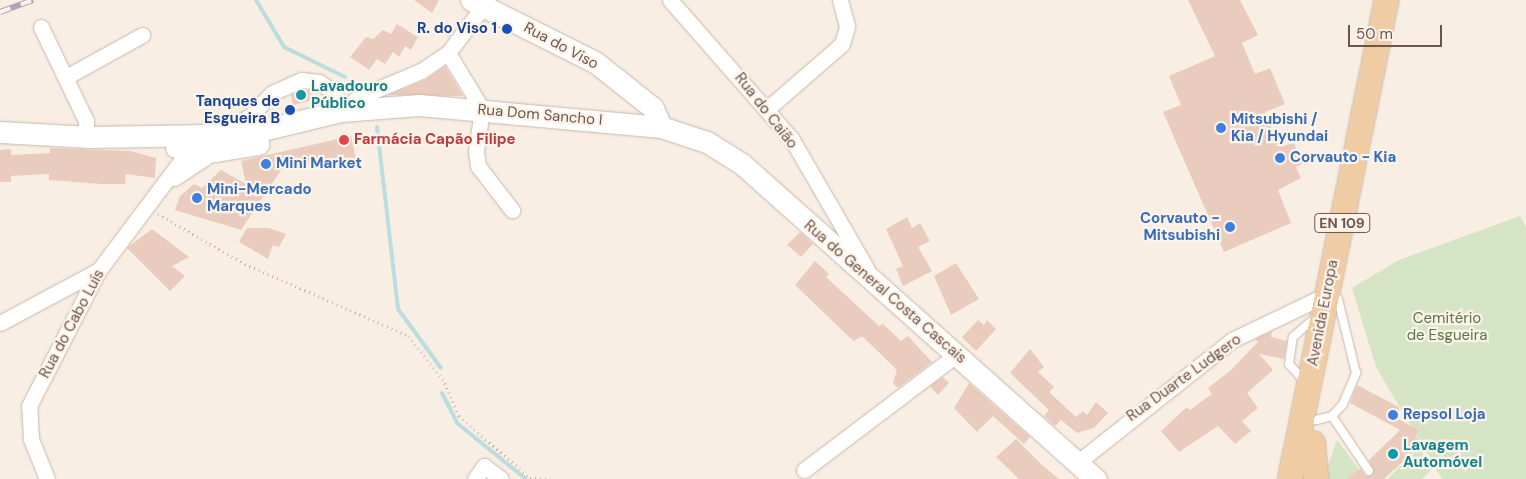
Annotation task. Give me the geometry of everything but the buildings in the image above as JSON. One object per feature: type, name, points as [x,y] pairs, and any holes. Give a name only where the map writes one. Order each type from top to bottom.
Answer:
[{"type":"main road","name":"Avenida Europa","points":[[1290,479],[1304,445],[1324,418],[1329,301],[1387,0]]},
{"type":"main road","name":"Avenida Europa","points":[[1304,479],[1304,445],[1309,386],[1400,0]]},
{"type":"main road","name":"Rua do Viso","points":[[481,2],[595,62],[653,108],[661,126]]},
{"type":"main road","name":"Rua Dom Sancho I","points":[[0,132],[88,137],[178,154],[258,131],[341,111],[419,105],[661,126]]},
{"type":"main road","name":"Rua Dom Sancho I","points":[[213,143],[419,105]]},
{"type":"main road","name":"Rua do General Costa Cascais","points":[[661,126],[707,142],[742,164],[1096,479]]},
{"type":"main road","points":[[1278,479],[1282,465],[1304,445],[1316,479]]},
{"type":"street","name":"Rua do Caião","points":[[670,0],[791,138],[877,286]]},
{"type":"street","points":[[767,109],[842,44],[847,26],[840,0]]},
{"type":"street","points":[[213,143],[249,117],[272,93],[301,80],[319,82],[335,93],[341,111],[359,97],[421,71],[448,53],[481,2]]},
{"type":"street","points":[[41,27],[86,121],[88,137]]},
{"type":"street","points":[[66,77],[142,34]]},
{"type":"street","points":[[448,53],[482,109],[476,151],[478,166],[512,210]]},
{"type":"street","name":"Rua Dom Sancho I","points":[[178,154],[258,131]]},
{"type":"street","name":"Rua do Cabo Luís","points":[[47,479],[31,438],[29,406],[99,270],[148,208],[164,184],[178,154]]},
{"type":"street","points":[[0,323],[99,270]]},
{"type":"street","points":[[58,292],[75,297],[79,312]]},
{"type":"street","name":"Rua Duarte Ludgero","points":[[1078,463],[1232,340],[1329,301]]},
{"type":"street","points":[[804,470],[956,355]]},
{"type":"street","points":[[475,479],[484,466],[501,479]]},
{"type":"lane","points":[[1329,301],[1356,373],[1343,404],[1324,418],[1369,471]]},
{"type":"path","points":[[148,208],[269,274],[409,336],[438,371],[452,405],[468,425],[530,478],[549,479]]},
{"type":"green space","name":"Cemitério de Esgueira","points":[[1520,216],[1526,227],[1526,479],[1442,479],[1376,367],[1352,288],[1399,260]]},
{"type":"green space","points":[[1337,440],[1358,468],[1353,479],[1323,479]]},
{"type":"green space","points":[[1421,446],[1433,468],[1422,479],[1387,479]]},
{"type":"waterway","points":[[256,0],[284,47],[345,77]]},
{"type":"waterway","points":[[377,127],[398,309],[441,368]]},
{"type":"waterway","points":[[442,393],[457,423],[526,479]]},
{"type":"railway","points":[[0,12],[33,0]]},
{"type":"place","name":"R. do Viso 1","points":[[507,29]]},
{"type":"place","name":"Lavadouro Público","points":[[301,95]]},
{"type":"place","name":"Tanques de Esgueira B","points":[[290,110]]},
{"type":"place","name":"Mitsubishi / Kia / Hyundai","points":[[1221,128]]},
{"type":"place","name":"Farmácia Capão Filipe","points":[[344,140]]},
{"type":"place","name":"Corvauto - Kia","points":[[1280,158]]},
{"type":"place","name":"Mini Market","points":[[266,164]]},
{"type":"place","name":"Mini-Mercado Marques","points":[[197,198]]},
{"type":"place","name":"Corvauto - Mitsubishi","points":[[1230,227]]},
{"type":"place","name":"Repsol Loja","points":[[1393,415]]},
{"type":"place","name":"Lavagem Automóvel","points":[[1393,454]]}]
